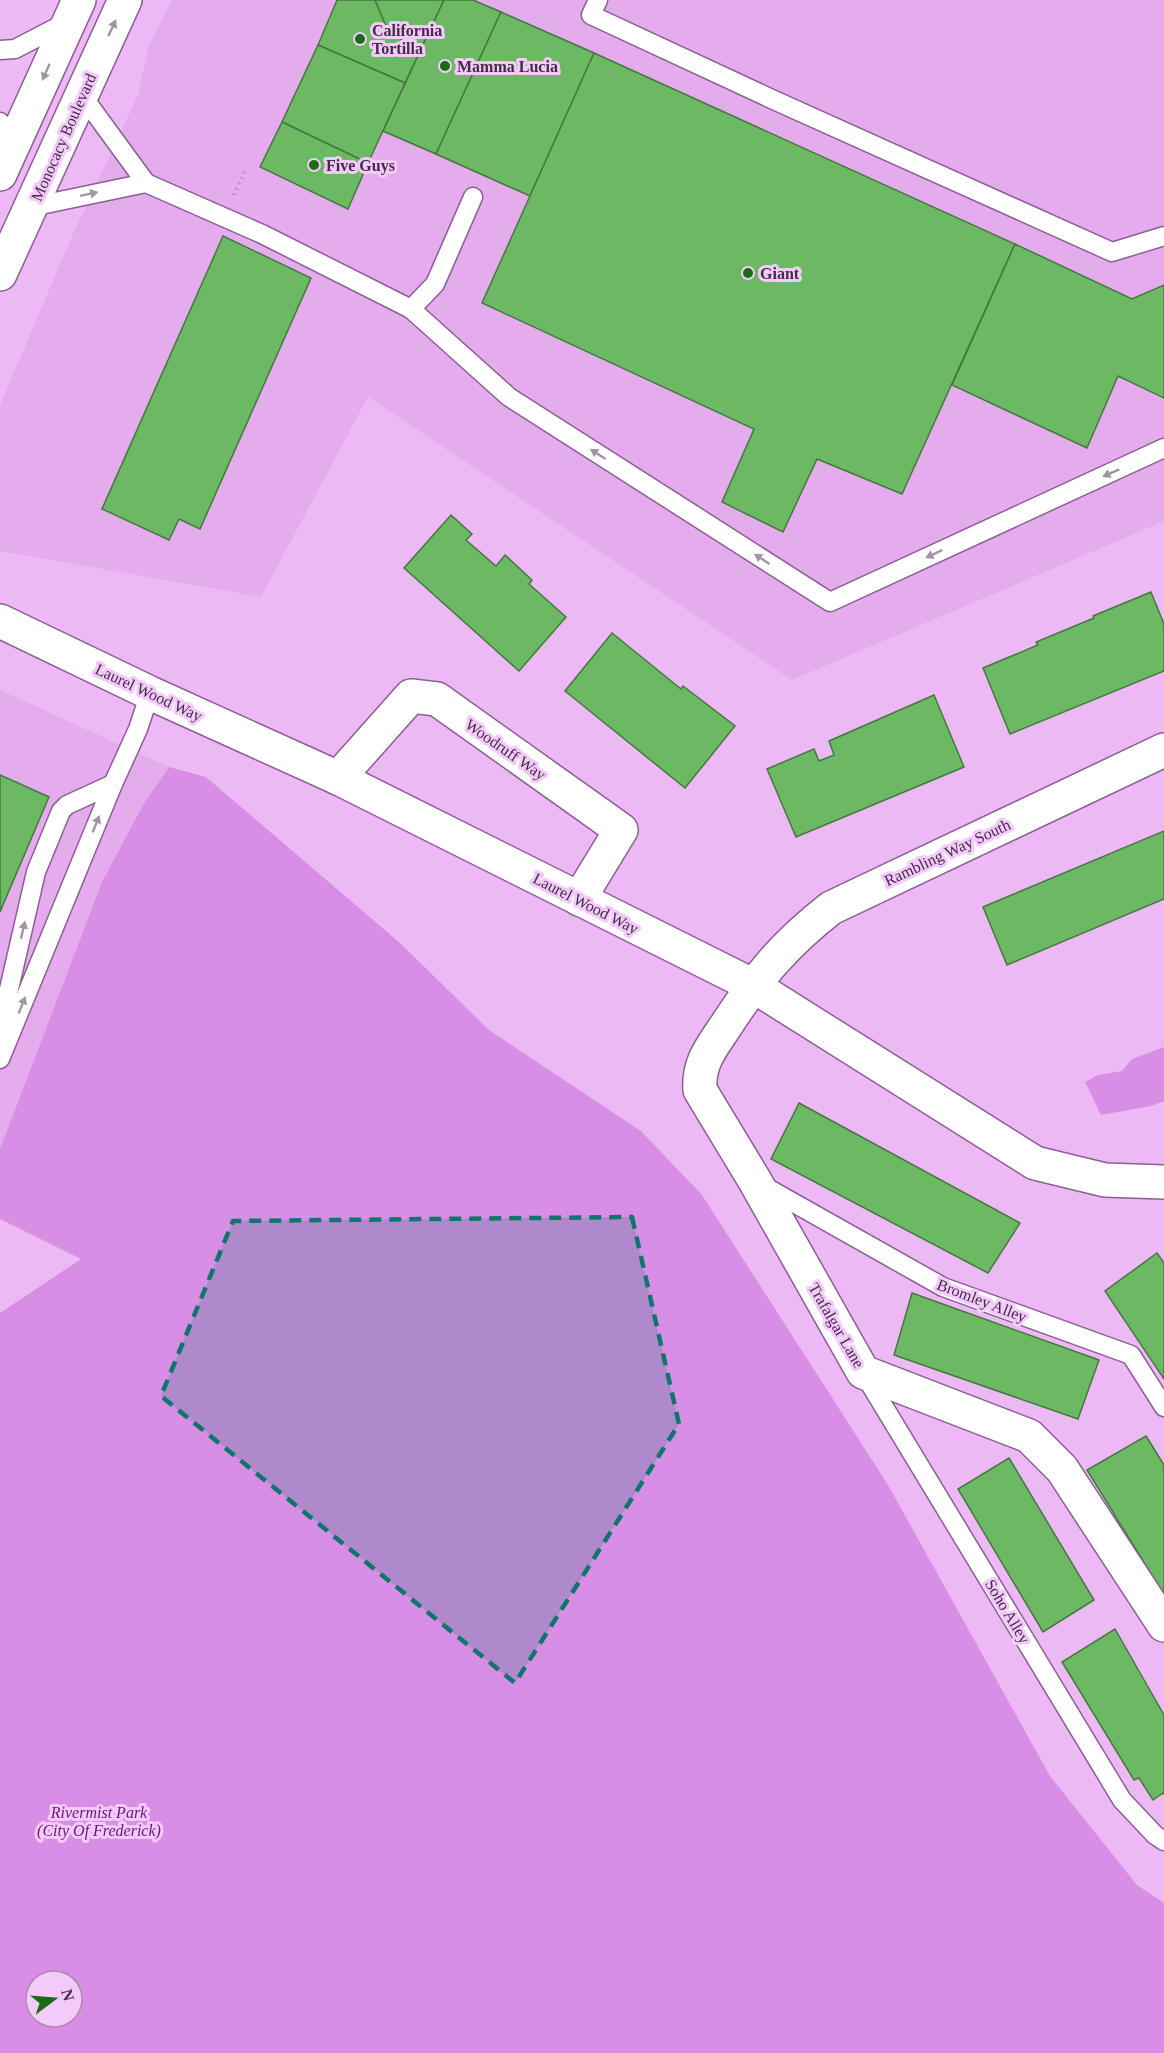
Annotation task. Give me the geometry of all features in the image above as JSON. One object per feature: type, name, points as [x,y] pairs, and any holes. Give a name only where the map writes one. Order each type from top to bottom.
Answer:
[{"type":"street","name":"Monocacy Boulevard","points":[[0,274],[125,0]]},
{"type":"street","points":[[4,165],[75,10]]},
{"type":"street","name":"Laurel Wood Way","points":[[0,621],[150,693],[338,778],[752,985],[1035,1163],[1105,1179],[1164,1182]]},
{"type":"street","name":"Woodruff Way","points":[[338,778],[411,696],[437,699],[621,830],[579,899]]},
{"type":"street","name":"Rambling Way South","points":[[752,985],[801,931],[831,908],[1164,750]]},
{"type":"street","name":"Trafalgar Lane","points":[[752,985],[704,1059],[699,1075],[700,1090],[755,1181],[863,1372],[1029,1436],[1062,1469],[1164,1625]]},
{"type":"lane","points":[[598,0],[591,15],[1112,252],[1164,236]]},
{"type":"lane","points":[[0,50],[15,49],[75,10]]},
{"type":"lane","points":[[81,94],[146,183],[262,234],[411,309],[509,397],[830,603],[1164,448]]},
{"type":"lane","points":[[0,122],[4,165]]},
{"type":"lane","points":[[31,207],[146,183]]},
{"type":"lane","points":[[411,309],[435,284],[473,197]]},
{"type":"lane","points":[[0,1059],[113,784],[138,729],[150,693]]},
{"type":"lane","points":[[0,1028],[36,872],[61,811],[67,805],[113,784]]},
{"type":"lane","name":"Bromley Alley","points":[[755,1181],[943,1287],[1131,1355],[1164,1407]]},
{"type":"lane","name":"Soho Alley","points":[[863,1372],[1122,1800],[1155,1835],[1164,1841]]},
{"type":"path","points":[[234,195],[245,171]]},
{"type":"highlighted area","points":[[632,1217],[679,1424],[515,1683],[161,1396],[233,1221]]},
{"type":"shaded area","points":[[172,0],[1164,0],[1164,521],[792,680],[368,397],[261,597],[0,551],[0,405],[73,234],[138,95],[148,48]]},
{"type":"shaded area","points":[[0,690],[169,767],[143,805],[102,882],[0,1149]]},
{"type":"green space","name":"Rivermist Park (City Of Frederick)","points":[[169,767],[206,777],[400,943],[489,1030],[641,1131],[702,1195],[888,1485],[1050,1776],[1137,1885],[1164,1903],[1164,2053],[0,2053],[0,1313],[81,1259],[0,1219],[0,1149],[102,882],[143,805]]},
{"type":"green space","points":[[1164,1047],[1164,1101],[1151,1106],[1101,1115],[1085,1082],[1098,1075],[1122,1071],[1132,1059]]},
{"type":"building","name":"California Tortilla","points":[[337,0],[375,0],[389,33],[421,49],[405,83],[318,45]]},
{"type":"building","points":[[375,0],[444,0],[421,49],[389,33]]},
{"type":"building","name":"Mamma Lucia","points":[[444,0],[473,0],[501,12],[436,154],[383,131]]},
{"type":"building","points":[[501,12],[594,53],[530,196],[436,154]]},
{"type":"building","points":[[318,45],[405,83],[368,163],[282,122]]},
{"type":"building","name":"Giant","points":[[594,53],[1015,244],[902,494],[817,459],[783,532],[722,502],[754,429],[482,303]]},
{"type":"building","name":"Five Guys","points":[[282,122],[368,163],[348,209],[260,167]]},
{"type":"building","points":[[223,236],[311,278],[200,529],[179,519],[169,540],[102,509]]},
{"type":"building","points":[[1015,244],[1132,299],[1164,285],[1164,398],[1118,376],[1087,448],[952,385]]},
{"type":"building","points":[[451,515],[472,534],[466,540],[496,566],[505,555],[532,580],[529,584],[566,617],[519,671],[404,568]]},
{"type":"building","points":[[1151,592],[1164,624],[1164,671],[1010,734],[983,668],[1038,645],[1036,642],[1094,618],[1093,616]]},
{"type":"building","points":[[612,633],[681,689],[683,686],[735,726],[685,788],[565,691]]},
{"type":"building","points":[[934,695],[964,767],[796,837],[767,769],[814,749],[819,761],[834,755],[829,741]]},
{"type":"building","points":[[0,775],[49,797],[0,912]]},
{"type":"building","points":[[1164,831],[1164,899],[1007,965],[983,907]]},
{"type":"building","points":[[799,1103],[1020,1223],[988,1273],[771,1159]]},
{"type":"building","points":[[1157,1253],[1164,1263],[1164,1379],[1105,1291]]},
{"type":"building","points":[[912,1293],[1099,1360],[1078,1419],[894,1355]]},
{"type":"building","points":[[1146,1436],[1164,1465],[1164,1595],[1087,1470]]},
{"type":"building","points":[[1009,1458],[1094,1600],[1043,1632],[958,1489]]},
{"type":"building","points":[[1115,1629],[1164,1715],[1164,1795],[1163,1793],[1153,1800],[1139,1778],[1134,1780],[1062,1662]]},
{"type":"place","name":"California Tortilla","points":[[360,39]]},
{"type":"place","name":"Mamma Lucia","points":[[445,66]]},
{"type":"place","name":"Five Guys","points":[[314,165]]},
{"type":"place","name":"Giant","points":[[748,273]]}]
